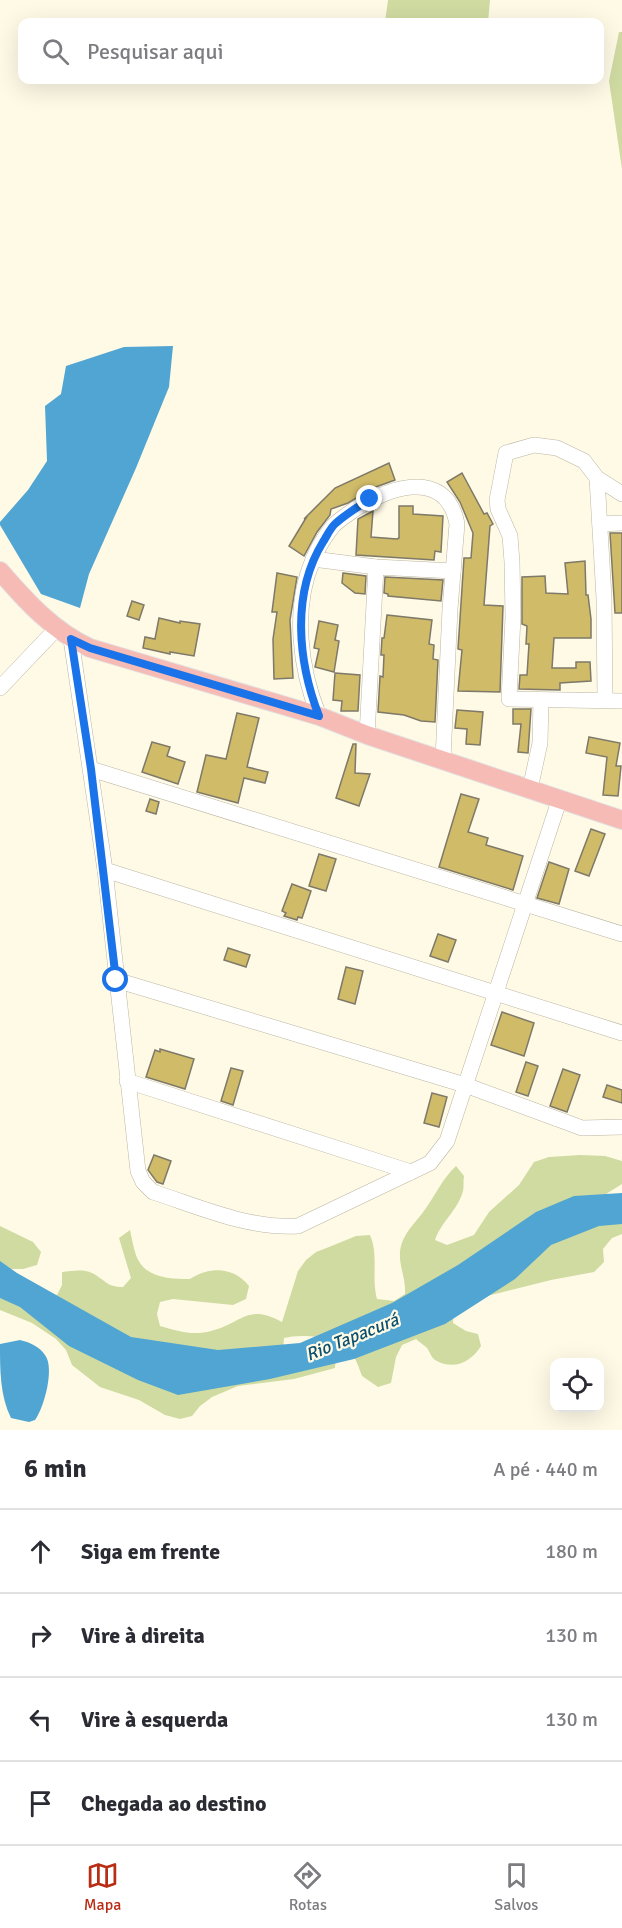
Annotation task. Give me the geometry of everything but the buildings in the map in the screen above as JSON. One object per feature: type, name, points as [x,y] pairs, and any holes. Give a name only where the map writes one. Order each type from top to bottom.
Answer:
[{"type":"main road","points":[[0,571],[33,609],[64,634],[90,648],[319,716],[367,735],[622,820]]},
{"type":"street","points":[[622,494],[597,478],[584,461],[557,447],[534,445],[506,453],[497,500],[498,509],[510,536],[512,562],[513,617],[509,699],[622,701]]},
{"type":"street","points":[[597,478],[605,700]]},
{"type":"street","points":[[319,716],[310,693],[303,653],[303,599],[313,558],[334,525],[370,499],[398,489],[424,486],[441,494],[450,502],[457,524],[443,759]]},
{"type":"street","points":[[600,524],[622,522]]},
{"type":"street","points":[[313,558],[376,567],[453,572]]},
{"type":"street","points":[[367,735],[376,567]]},
{"type":"street","points":[[0,688],[64,634],[91,769],[105,870],[138,1171],[143,1182],[153,1192],[247,1222],[276,1227],[298,1226],[411,1172],[430,1162],[441,1151],[447,1141],[560,798]]},
{"type":"street","points":[[530,789],[540,743],[540,700]]},
{"type":"street","points":[[91,769],[622,934]]},
{"type":"street","points":[[105,870],[622,1033]]},
{"type":"street","points":[[116,980],[465,1085],[582,1128],[622,1127]]},
{"type":"street","points":[[127,1081],[411,1172]]},
{"type":"green space","points":[[388,0],[490,0],[488,18],[386,18]]},
{"type":"green space","points":[[619,32],[622,32],[622,169],[609,81]]},
{"type":"green space","points":[[605,1156],[622,1161],[622,1184],[606,1194],[622,1211],[622,1234],[612,1238],[603,1249],[604,1262],[594,1272],[479,1298],[454,1310],[453,1323],[466,1331],[478,1334],[481,1346],[477,1352],[461,1363],[449,1365],[434,1359],[427,1348],[416,1339],[402,1345],[396,1357],[391,1383],[378,1387],[362,1376],[352,1354],[339,1344],[311,1336],[284,1338],[283,1350],[336,1356],[335,1368],[294,1379],[238,1386],[212,1397],[192,1416],[180,1419],[165,1415],[139,1400],[100,1387],[72,1365],[66,1350],[56,1339],[32,1323],[0,1310],[0,1289],[56,1297],[62,1285],[62,1272],[89,1272],[109,1284],[123,1287],[131,1278],[119,1238],[130,1230],[140,1263],[151,1273],[158,1276],[190,1279],[206,1272],[221,1270],[236,1275],[249,1286],[246,1299],[233,1305],[173,1299],[160,1302],[157,1314],[160,1326],[173,1330],[191,1333],[204,1332],[222,1328],[253,1314],[261,1314],[282,1322],[298,1271],[306,1260],[316,1252],[356,1236],[370,1235],[373,1243],[377,1299],[394,1301],[405,1294],[400,1257],[401,1245],[410,1228],[456,1166],[464,1176],[463,1191],[435,1240],[447,1245],[474,1235],[489,1212],[519,1185],[534,1162],[549,1157]]},
{"type":"green space","points":[[0,1226],[33,1242],[41,1252],[37,1265],[23,1269],[0,1269]]},
{"type":"water","points":[[173,346],[169,387],[89,574],[80,608],[41,594],[0,522],[28,490],[47,461],[45,406],[61,394],[66,366],[124,347]]},
{"type":"water","name":"Rio Tapacurá","points":[[622,1193],[622,1224],[599,1226],[551,1245],[515,1279],[445,1324],[354,1359],[270,1379],[178,1395],[138,1380],[69,1346],[20,1307],[0,1298],[0,1261],[17,1273],[131,1337],[218,1350],[300,1343],[392,1303],[458,1265],[536,1212],[574,1196]]},
{"type":"water","points":[[20,1340],[34,1345],[43,1352],[49,1369],[42,1407],[35,1420],[29,1422],[11,1418],[1,1382],[0,1344]]},
{"type":"route","points":[[116,980],[105,870],[71,639],[90,648],[319,716],[310,693],[303,653],[303,599],[308,573],[313,558],[334,525],[370,499]]}]
